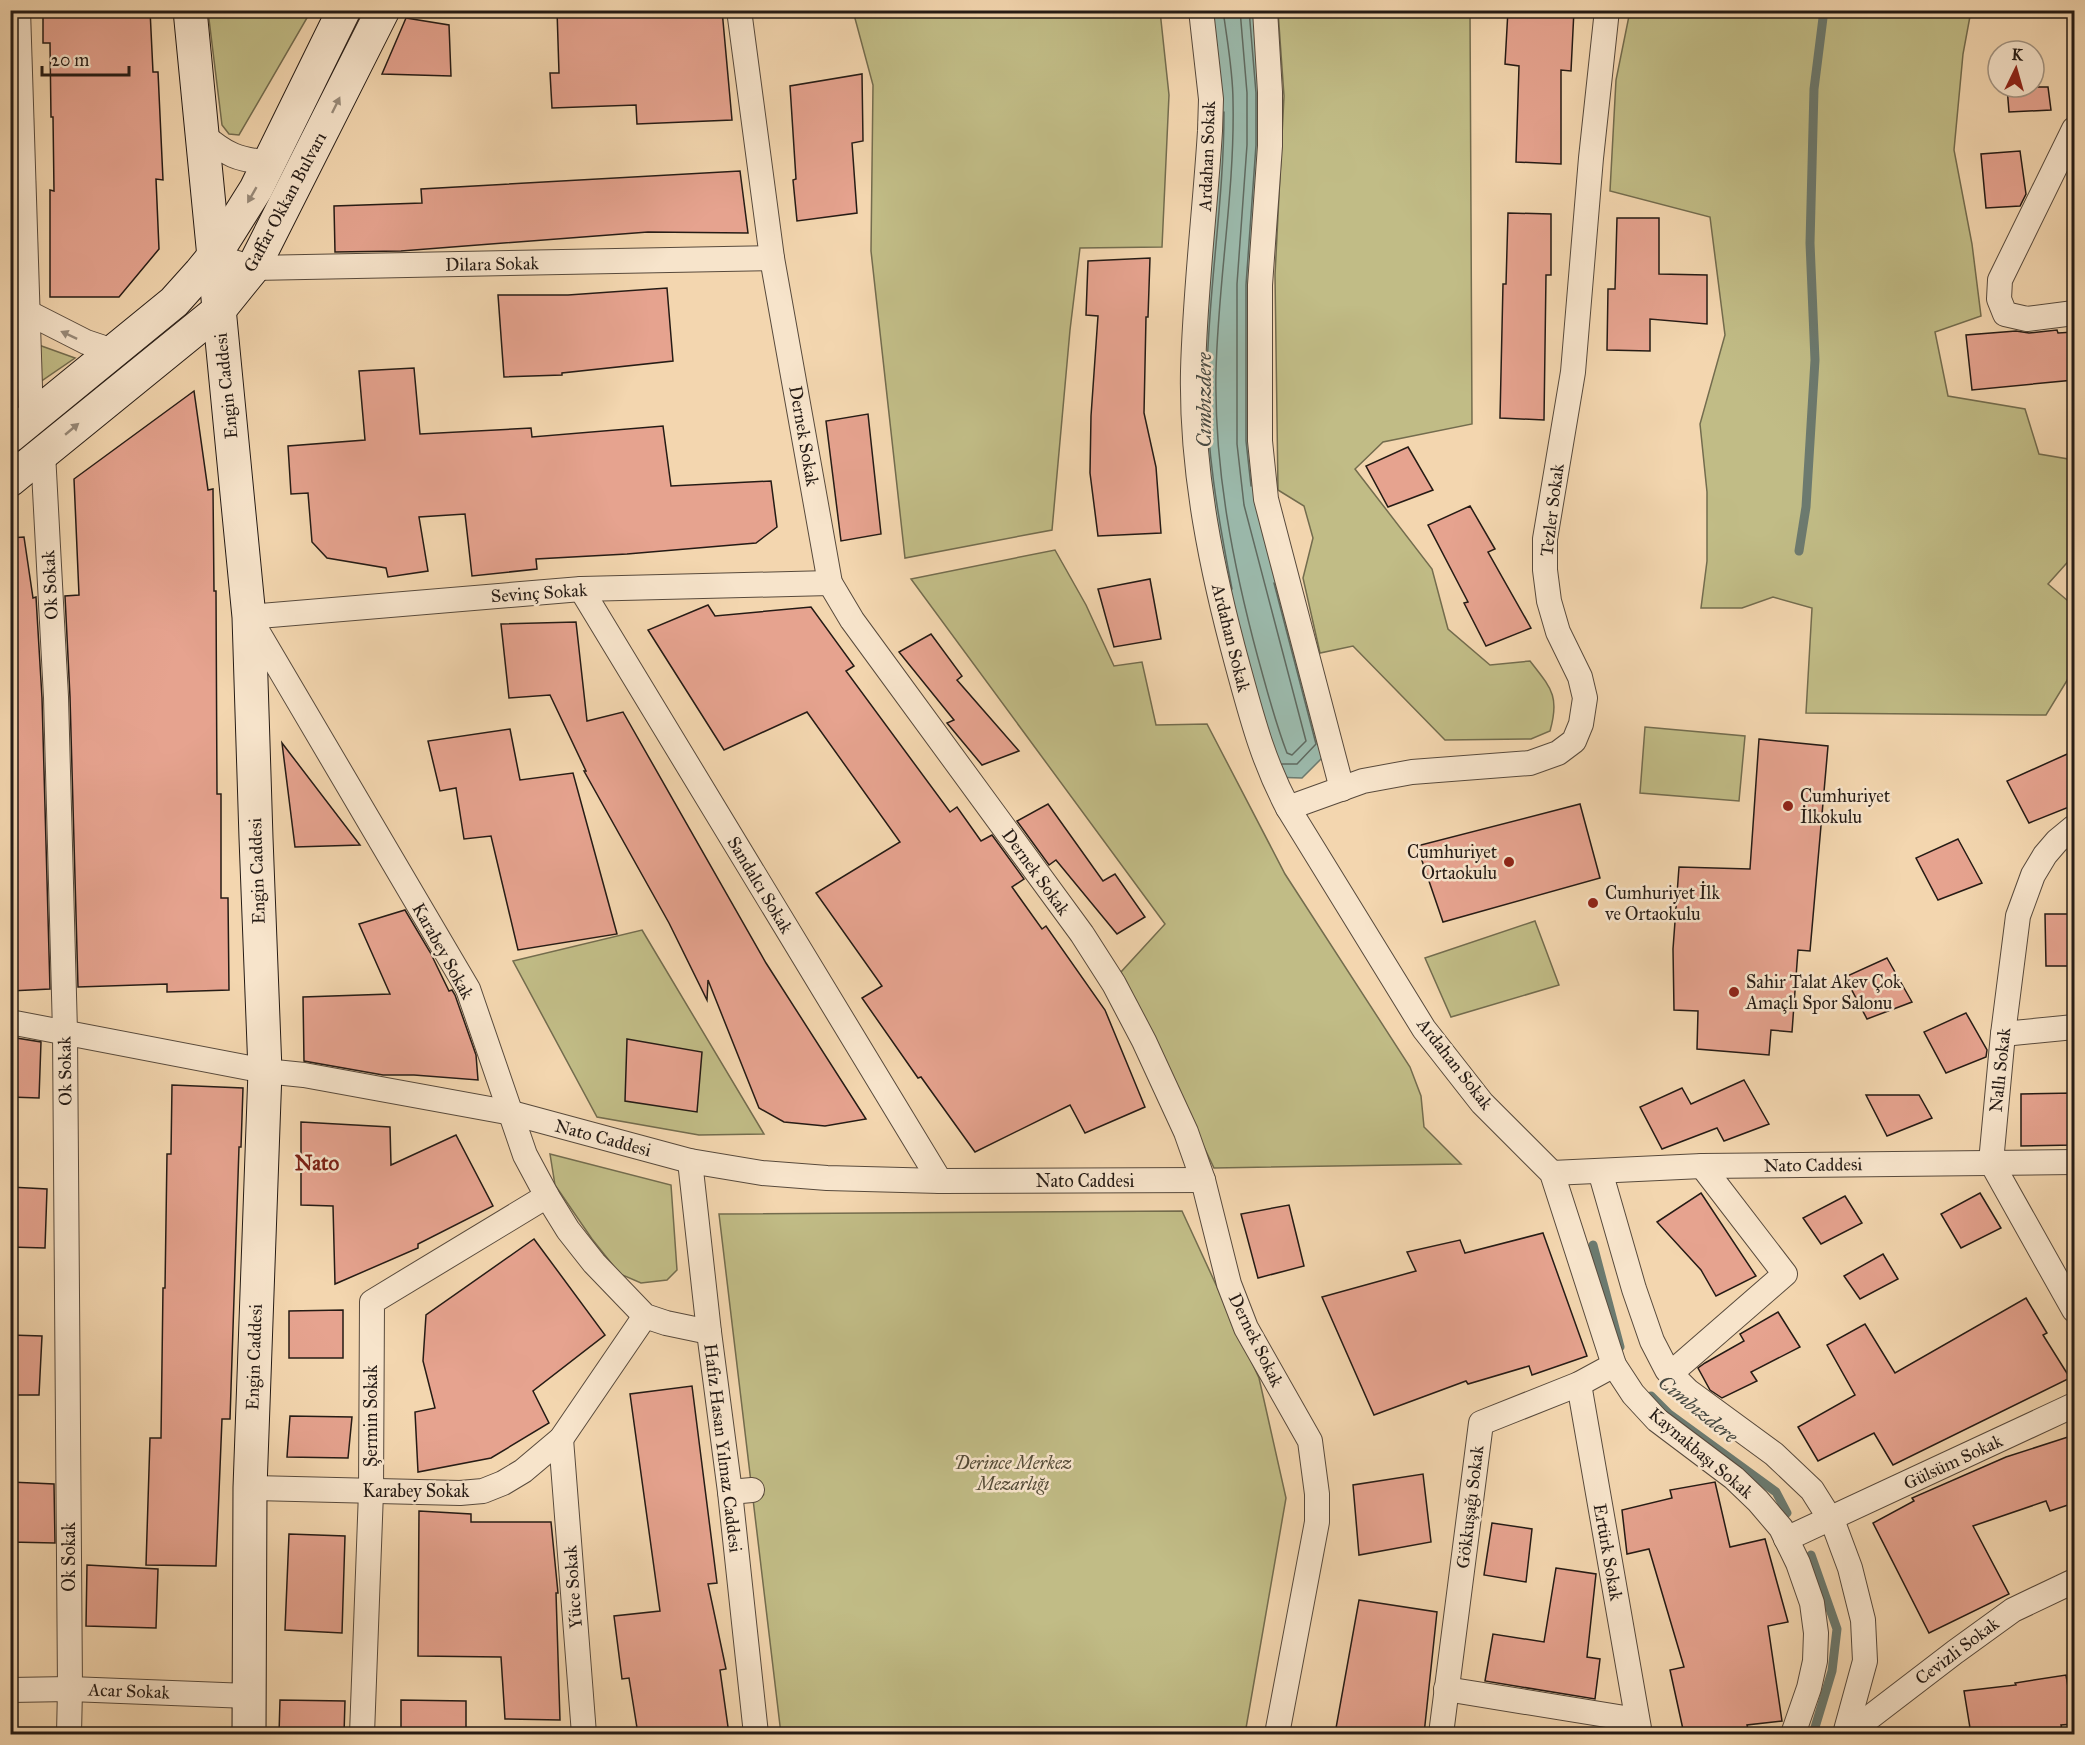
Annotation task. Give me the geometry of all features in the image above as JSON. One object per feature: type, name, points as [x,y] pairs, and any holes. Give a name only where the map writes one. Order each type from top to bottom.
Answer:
[{"type":"street","points":[[18,10],[27,312],[20,427]]},
{"type":"street","name":"Engin Caddesi","points":[[190,10],[249,616],[265,1071],[250,1488],[249,1734]]},
{"type":"street","name":"Gaffar Okkan Bulvarı","points":[[20,427],[174,302],[214,256],[256,189],[344,10]]},
{"type":"street","name":"Gaffar Okkan Bulvarı","points":[[10,480],[219,310],[253,268],[383,10]]},
{"type":"street","name":"Dernek Sokak","points":[[739,10],[772,258],[830,583],[852,620],[1082,934],[1114,984],[1144,1041],[1186,1132],[1203,1180],[1229,1284],[1246,1328],[1310,1441],[1315,1466],[1317,1522],[1277,1734]]},
{"type":"street","name":"Ardahan Sokak","points":[[1201,10],[1211,99],[1193,373],[1196,452],[1205,520],[1224,617],[1255,733],[1271,777],[1288,808],[1424,1029],[1482,1103],[1552,1173]]},
{"type":"street","points":[[1264,10],[1270,92],[1270,135],[1260,285],[1260,441],[1266,499],[1342,789]]},
{"type":"street","name":"Tezler Sokak","points":[[1288,808],[1363,782],[1412,772],[1530,763],[1558,753],[1575,741],[1581,724],[1585,698],[1580,677],[1558,632],[1549,601],[1545,570],[1545,539],[1573,372],[1591,158],[1607,10]]},
{"type":"street","points":[[2074,129],[2000,280],[1999,299],[2006,314],[2027,319],[2074,313]]},
{"type":"street","points":[[202,134],[234,157],[250,162],[269,162]]},
{"type":"street","name":"Dilara Sokak","points":[[214,256],[253,268],[772,258]]},
{"type":"street","points":[[27,312],[61,331],[113,351]]},
{"type":"street","name":"Ok Sokak","points":[[43,453],[56,698],[65,1032],[69,1734]]},
{"type":"street","name":"Sevinç Sokak","points":[[249,616],[581,589],[830,583]]},
{"type":"street","name":"Sandalcı Sokak","points":[[581,589],[940,1181]]},
{"type":"street","name":"Karabey Sokak","points":[[249,616],[468,989],[525,1155],[568,1230],[594,1263],[645,1316],[709,1332]]},
{"type":"street","name":"Nallı Sokak","points":[[1991,1162],[2003,1034],[2018,916],[2026,892],[2045,855],[2074,827]]},
{"type":"street","name":"Nato Caddesi","points":[[10,1022],[265,1071],[304,1075],[512,1113],[690,1161],[762,1173],[940,1181],[1203,1180]]},
{"type":"street","points":[[2003,1034],[2074,1027]]},
{"type":"street","name":"Hafız Hasan Yılmaz Caddesi","points":[[690,1161],[709,1332],[741,1492],[756,1734]]},
{"type":"street","points":[[1991,1162],[2074,1310]]},
{"type":"street","name":"Nato Caddesi","points":[[1552,1173],[1702,1166],[2074,1162]]},
{"type":"street","points":[[1670,1374],[1785,1274],[1702,1166]]},
{"type":"street","points":[[1600,1171],[1634,1289],[1652,1341],[1670,1374],[1688,1391],[1774,1454],[1812,1490],[1831,1519],[1850,1568],[1863,1620],[1865,1661],[1846,1734]]},
{"type":"street","name":"Kaynakbaşı Sokak","points":[[1552,1173],[1614,1365],[1633,1394],[1657,1420],[1734,1478],[1758,1501],[1780,1528],[1798,1563],[1812,1602],[1816,1633],[1815,1661],[1809,1688],[1793,1734]]},
{"type":"street","name":"Şermin Sokak","points":[[362,1734],[371,1492],[372,1302],[547,1196]]},
{"type":"street","name":"Karabey Sokak","points":[[250,1488],[460,1493],[483,1491],[502,1483],[523,1471],[561,1439],[645,1316]]},
{"type":"street","name":"Gökkuşağı Sokak","points":[[1441,1734],[1481,1423],[1579,1384],[1614,1365]]},
{"type":"street","name":"Ertürk Sokak","points":[[1446,1689],[1639,1727],[1579,1384]]},
{"type":"street","name":"Gülsüm Sokak","points":[[1786,1539],[2074,1405]]},
{"type":"street","name":"Yüce Sokak","points":[[561,1439],[584,1734]]},
{"type":"street","name":"Cevizli Sokak","points":[[1846,1734],[2013,1610],[2074,1581]]},
{"type":"street","name":"Acar Sokak","points":[[10,1690],[70,1689],[248,1696]]},
{"type":"green space","points":[[208,11],[311,11],[239,135],[229,134],[222,125]]},
{"type":"green space","points":[[853,11],[1160,11],[1169,95],[1162,247],[1080,248],[1070,330],[1052,530],[905,558],[871,251],[873,85]]},
{"type":"green space","points":[[1278,11],[1470,11],[1472,424],[1383,442],[1355,469],[1432,569],[1448,629],[1490,665],[1530,661],[1543,678],[1554,701],[1553,719],[1550,731],[1531,739],[1445,740],[1353,646],[1320,653],[1303,578],[1313,538],[1304,506],[1278,490],[1275,275],[1284,96]]},
{"type":"green space","points":[[1630,11],[1971,11],[1963,54],[1954,150],[1972,244],[1981,316],[1935,332],[1948,396],[2025,409],[2039,454],[2074,460],[2074,555],[2048,584],[2074,606],[2074,669],[2046,715],[1806,713],[1812,608],[1773,597],[1742,608],[1701,608],[1707,561],[1707,492],[1700,424],[1725,335],[1710,217],[1610,191],[1616,80]]},
{"type":"green space","points":[[36,344],[75,358],[37,384]]},
{"type":"green space","points":[[1055,550],[1086,605],[1114,666],[1142,662],[1156,725],[1207,724],[1285,874],[1410,1067],[1421,1096],[1424,1127],[1461,1164],[1214,1168],[1121,972],[1165,924],[911,579]]},
{"type":"green space","points":[[1645,727],[1745,736],[1739,801],[1640,793]]},
{"type":"green space","points":[[1535,921],[1559,985],[1451,1017],[1425,958]]},
{"type":"green space","points":[[642,930],[764,1134],[699,1135],[597,1117],[513,961]]},
{"type":"green space","points":[[550,1154],[671,1185],[677,1270],[667,1280],[641,1283],[620,1274],[592,1239],[555,1185]]},
{"type":"green space","name":"Derince Merkez Mezarlığı","points":[[1182,1211],[1259,1378],[1286,1498],[1245,1734],[781,1734],[719,1214]]},
{"type":"water","points":[[1201,11],[1263,11],[1260,441],[1331,749],[1302,778],[1271,777],[1224,617],[1195,331]]},
{"type":"building","points":[[43,10],[150,10],[153,72],[158,72],[163,180],[156,179],[159,249],[119,297],[50,297],[50,190],[54,191],[53,117],[51,117],[50,43],[43,43]]},
{"type":"building","points":[[557,10],[722,10],[732,120],[637,124],[636,105],[552,108],[550,73],[559,73]]},
{"type":"building","points":[[1508,10],[1574,10],[1571,71],[1561,70],[1561,164],[1516,162],[1519,66],[1505,64]]},
{"type":"building","points":[[406,18],[449,25],[451,76],[382,74]]},
{"type":"building","points":[[862,74],[863,141],[852,143],[857,213],[797,221],[793,180],[796,179],[790,86]]},
{"type":"building","points":[[2046,87],[2048,87],[2051,110],[2009,112],[2008,99],[2046,99]]},
{"type":"building","points":[[2020,151],[2026,194],[2020,206],[1986,208],[1981,154]]},
{"type":"building","points":[[740,171],[748,233],[648,232],[401,251],[335,252],[334,206],[422,203],[421,189]]},
{"type":"building","points":[[1508,213],[1551,214],[1551,275],[1546,275],[1544,420],[1500,418],[1503,284],[1506,284]]},
{"type":"building","points":[[1617,218],[1659,218],[1659,274],[1707,275],[1707,324],[1650,319],[1650,351],[1607,350],[1608,289],[1615,289]]},
{"type":"building","points":[[1150,258],[1144,413],[1156,467],[1161,533],[1098,536],[1090,473],[1091,416],[1098,316],[1086,315],[1088,261]]},
{"type":"building","points":[[667,288],[673,361],[562,373],[562,375],[504,377],[498,295],[568,295]]},
{"type":"building","points":[[2057,330],[2058,333],[2074,332],[2074,380],[1972,390],[1966,335]]},
{"type":"building","points":[[414,368],[420,434],[531,428],[532,437],[663,426],[671,486],[771,481],[777,527],[756,543],[536,559],[537,569],[472,576],[465,514],[419,517],[428,571],[388,577],[386,568],[327,558],[312,542],[308,493],[291,494],[288,446],[365,440],[359,371]]},
{"type":"building","points":[[194,391],[208,490],[213,489],[217,794],[221,794],[221,898],[228,898],[229,990],[167,992],[167,984],[78,987],[65,596],[79,595],[74,479]]},
{"type":"building","points":[[868,414],[881,534],[841,541],[826,421]]},
{"type":"building","points":[[1408,447],[1433,490],[1388,507],[1366,466]]},
{"type":"building","points":[[1470,506],[1495,549],[1488,552],[1531,628],[1486,646],[1464,603],[1468,602],[1428,525]]},
{"type":"building","points":[[24,537],[33,598],[36,597],[42,698],[50,989],[10,991],[10,538]]},
{"type":"building","points":[[1150,579],[1161,639],[1114,647],[1098,589]]},
{"type":"building","points":[[708,605],[715,616],[811,607],[854,666],[846,671],[950,812],[957,807],[981,841],[992,835],[1024,879],[1012,887],[1042,929],[1046,926],[1105,1010],[1145,1107],[1085,1133],[1070,1105],[975,1152],[921,1077],[918,1078],[862,998],[882,986],[816,893],[900,842],[807,712],[724,750],[648,630]]},
{"type":"building","points":[[576,622],[587,721],[623,712],[766,963],[866,1119],[825,1126],[784,1122],[759,1108],[708,980],[707,1000],[669,923],[584,771],[586,771],[550,695],[509,698],[501,624]]},
{"type":"building","points":[[931,634],[962,676],[957,680],[1019,751],[982,765],[947,723],[954,720],[899,652]]},
{"type":"building","points":[[510,729],[520,780],[573,773],[617,934],[518,950],[491,836],[464,839],[456,788],[440,791],[428,741]]},
{"type":"building","name":"Cumhuriyet İlkokulu","points":[[1759,739],[1828,746],[1810,951],[1798,950],[1792,1032],[1771,1030],[1769,1055],[1697,1049],[1698,1011],[1674,1010],[1673,949],[1679,867],[1750,869]]},
{"type":"building","points":[[282,743],[360,845],[295,847]]},
{"type":"building","points":[[2074,751],[2074,805],[2029,823],[2007,781]]},
{"type":"building","points":[[1048,804],[1103,881],[1115,874],[1145,917],[1117,934],[1056,860],[1049,865],[1017,821]]},
{"type":"building","name":"Cumhuriyet Ortaokulu","points":[[1580,804],[1600,878],[1443,922],[1417,846]]},
{"type":"building","points":[[1958,839],[1982,883],[1938,900],[1916,858]]},
{"type":"building","points":[[405,910],[430,952],[449,991],[452,990],[455,995],[476,1055],[478,1080],[383,1075],[304,1061],[303,997],[390,994],[359,924]]},
{"type":"building","points":[[2045,914],[2074,914],[2074,966],[2046,966]]},
{"type":"building","points":[[1887,958],[1912,1002],[1867,1019],[1845,977]]},
{"type":"building","points":[[1966,1013],[1987,1050],[1986,1057],[1946,1073],[1924,1032]]},
{"type":"building","points":[[10,1037],[41,1042],[39,1098],[10,1097]]},
{"type":"building","points":[[627,1039],[702,1052],[697,1112],[625,1101]]},
{"type":"building","points":[[1744,1080],[1769,1124],[1724,1141],[1717,1128],[1662,1149],[1640,1107],[1682,1088],[1691,1104]]},
{"type":"building","points":[[172,1085],[243,1088],[230,1419],[222,1419],[216,1566],[146,1565],[150,1438],[161,1438],[167,1154],[171,1154]]},
{"type":"building","points":[[2074,1093],[2074,1145],[2021,1146],[2021,1094]]},
{"type":"building","points":[[1866,1095],[1919,1095],[1932,1118],[1887,1136]]},
{"type":"building","points":[[301,1122],[390,1127],[391,1165],[456,1135],[493,1206],[418,1244],[418,1248],[335,1284],[333,1206],[301,1205]]},
{"type":"building","points":[[10,1187],[47,1189],[45,1248],[10,1247]]},
{"type":"building","points":[[1701,1193],[1756,1276],[1716,1296],[1701,1270],[1657,1222]]},
{"type":"building","points":[[1980,1193],[2001,1228],[1961,1248],[1941,1214]]},
{"type":"building","points":[[1845,1196],[1862,1223],[1821,1244],[1803,1218]]},
{"type":"building","points":[[1289,1205],[1304,1266],[1258,1278],[1241,1214]]},
{"type":"building","points":[[1543,1233],[1587,1356],[1532,1375],[1529,1366],[1468,1384],[1466,1381],[1374,1415],[1322,1297],[1416,1271],[1407,1252],[1460,1240],[1465,1253]]},
{"type":"building","points":[[534,1239],[605,1335],[533,1391],[549,1423],[491,1458],[418,1472],[415,1412],[435,1408],[423,1361],[426,1315]]},
{"type":"building","points":[[1883,1254],[1898,1279],[1860,1299],[1844,1276]]},
{"type":"building","points":[[2026,1298],[2047,1333],[2043,1335],[2070,1378],[1893,1465],[1874,1433],[1818,1461],[1798,1427],[1855,1395],[1827,1345],[1865,1324],[1895,1373]]},
{"type":"building","points":[[343,1310],[343,1358],[289,1358],[289,1311]]},
{"type":"building","points":[[1778,1312],[1800,1347],[1751,1372],[1757,1381],[1722,1398],[1710,1390],[1698,1368],[1744,1341],[1740,1334]]},
{"type":"building","points":[[10,1335],[42,1336],[39,1395],[10,1395]]},
{"type":"building","points":[[692,1386],[717,1583],[708,1584],[726,1669],[720,1670],[729,1734],[638,1734],[629,1678],[622,1679],[614,1616],[660,1611],[630,1394]]},
{"type":"building","points":[[290,1416],[352,1417],[348,1458],[287,1457]]},
{"type":"building","points":[[2074,1435],[2074,1503],[2050,1511],[2046,1501],[1973,1526],[2009,1594],[1929,1633],[1873,1523],[1914,1501],[1912,1498],[2006,1457]]},
{"type":"building","points":[[1423,1474],[1431,1542],[1359,1555],[1353,1485]]},
{"type":"building","points":[[10,1482],[54,1484],[55,1543],[10,1542]]},
{"type":"building","points":[[1715,1482],[1730,1547],[1765,1539],[1788,1622],[1768,1626],[1782,1721],[1747,1725],[1749,1734],[1684,1734],[1670,1670],[1684,1667],[1649,1549],[1627,1554],[1622,1510],[1672,1498],[1670,1490]]},
{"type":"building","points":[[419,1511],[471,1514],[471,1522],[551,1522],[558,1593],[556,1593],[560,1720],[505,1719],[501,1657],[418,1656]]},
{"type":"building","points":[[1492,1523],[1532,1529],[1526,1582],[1484,1575]]},
{"type":"building","points":[[289,1534],[345,1536],[342,1633],[285,1630]]},
{"type":"building","points":[[87,1565],[158,1569],[156,1628],[86,1626]]},
{"type":"building","points":[[1556,1568],[1596,1574],[1587,1657],[1600,1659],[1595,1699],[1485,1681],[1493,1634],[1544,1642]]},
{"type":"building","points":[[1359,1600],[1437,1612],[1424,1734],[1382,1734],[1336,1728]]},
{"type":"building","points":[[2066,1675],[2074,1724],[2061,1725],[2063,1734],[1971,1734],[1964,1691],[2016,1685],[2015,1683]]},
{"type":"building","points":[[280,1700],[345,1701],[344,1734],[279,1734]]},
{"type":"building","points":[[401,1700],[466,1701],[466,1734],[401,1734]]},
{"type":"waterway","points":[[1799,551],[1806,507],[1815,360],[1810,243],[1814,89],[1824,10]]},
{"type":"waterway","name":"Cımbızdere","points":[[1593,1245],[1620,1347]]},
{"type":"waterway","name":"Cımbızdere","points":[[1651,1396],[1669,1414],[1776,1492],[1787,1513]]},
{"type":"waterway","name":"Cımbızdere","points":[[1811,1555],[1837,1629],[1832,1671],[1813,1734]]},
{"type":"place","name":"Cumhuriyet İlkokulu","points":[[1788,806]]},
{"type":"place","name":"Cumhuriyet Ortaokulu","points":[[1509,862]]},
{"type":"place","name":"Cumhuriyet İlk ve Ortaokulu","points":[[1593,903]]},
{"type":"place","name":"Sahir Talat Akev Çok Amaçlı Spor Salonu","points":[[1734,992]]},
{"type":"district","name":"Nato","points":[[317,1163]]}]
